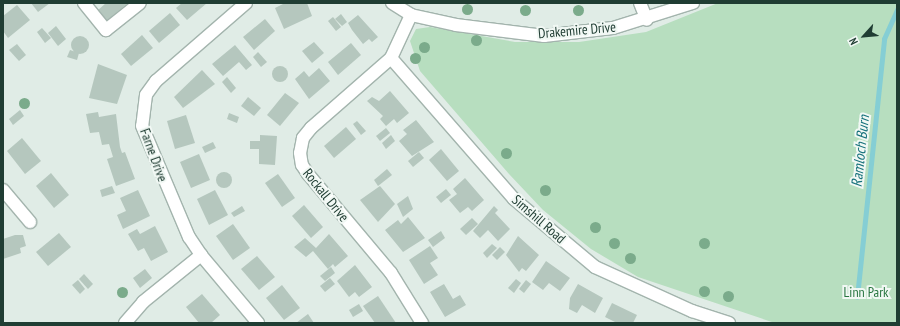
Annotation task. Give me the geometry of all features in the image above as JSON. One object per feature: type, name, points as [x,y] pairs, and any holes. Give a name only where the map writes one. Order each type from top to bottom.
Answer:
[{"type":"street","points":[[84,3],[106,30],[140,3]]},
{"type":"street","name":"Farne Drive","points":[[246,3],[195,44],[146,95],[142,126],[162,177],[201,255],[258,323]]},
{"type":"street","name":"Drakemire Drive","points":[[392,3],[411,15],[456,25],[544,36],[613,28],[647,20],[693,3]]},
{"type":"street","points":[[640,3],[647,20]]},
{"type":"street","name":"Rockall Drive","points":[[411,15],[391,58],[311,128],[303,138],[302,164],[391,273],[422,323]]},
{"type":"street","name":"Simshill Road","points":[[391,58],[514,200],[595,267],[692,312],[729,323]]},
{"type":"street","points":[[5,197],[30,222]]},
{"type":"street","points":[[125,323],[143,302],[201,255]]},
{"type":"green space","name":"Linn Park","points":[[718,3],[897,3],[897,323],[775,323],[638,277],[591,249],[543,210],[509,174],[420,71],[410,41],[416,29],[430,27],[515,42],[579,42],[646,32]]},
{"type":"building","points":[[31,3],[50,3],[38,12]]},
{"type":"building","points":[[106,3],[128,3],[106,21],[97,11]]},
{"type":"building","points":[[182,3],[207,3],[187,20],[176,8]]},
{"type":"building","points":[[285,3],[307,3],[312,16],[284,29],[275,8]]},
{"type":"building","points":[[17,5],[30,20],[8,38],[3,31],[3,16]]},
{"type":"building","points":[[170,13],[180,25],[159,43],[149,31]]},
{"type":"building","points":[[341,14],[347,22],[342,26],[335,19]]},
{"type":"building","points":[[358,15],[378,37],[372,42],[369,39],[363,44],[348,23]]},
{"type":"building","points":[[333,17],[341,27],[336,31],[328,21]]},
{"type":"building","points":[[265,19],[275,31],[254,50],[243,37]]},
{"type":"building","points":[[56,26],[66,39],[58,46],[48,33]]},
{"type":"building","points":[[42,28],[51,38],[45,43],[37,32]]},
{"type":"building","points":[[142,35],[153,48],[131,66],[121,54]]},
{"type":"building","points":[[80,36],[86,39],[89,45],[86,51],[80,54],[74,51],[71,45],[74,39]]},
{"type":"building","points":[[314,42],[324,53],[312,63],[302,51]]},
{"type":"building","points":[[351,43],[361,55],[338,75],[328,62]]},
{"type":"building","points":[[17,44],[26,55],[19,61],[9,50]]},
{"type":"building","points":[[235,45],[252,65],[246,70],[239,62],[223,76],[212,64]]},
{"type":"building","points":[[70,50],[79,53],[77,60],[67,57]]},
{"type":"building","points":[[258,52],[267,62],[261,67],[253,57]]},
{"type":"building","points":[[98,64],[127,75],[117,104],[89,98]]},
{"type":"building","points":[[277,66],[283,66],[288,71],[286,80],[283,82],[277,82],[272,77],[272,71]]},
{"type":"building","points":[[319,68],[330,81],[309,99],[295,79],[304,71],[309,77]]},
{"type":"building","points":[[202,70],[215,84],[183,108],[174,97]]},
{"type":"building","points":[[227,77],[236,88],[231,93],[222,82]]},
{"type":"building","points":[[390,91],[409,113],[397,123],[394,119],[386,126],[380,119],[383,116],[367,101],[372,97],[379,101]]},
{"type":"building","points":[[285,93],[299,103],[280,126],[267,115]]},
{"type":"building","points":[[248,97],[261,108],[254,116],[241,106]]},
{"type":"building","points":[[20,110],[24,116],[13,125],[9,119]]},
{"type":"building","points":[[98,112],[99,117],[116,114],[120,147],[122,153],[125,152],[135,179],[116,186],[107,159],[113,157],[109,144],[102,145],[99,132],[90,133],[86,114]]},
{"type":"building","points":[[229,113],[239,117],[237,123],[227,119]]},
{"type":"building","points":[[186,115],[195,143],[175,149],[167,121]]},
{"type":"building","points":[[416,120],[434,142],[412,156],[399,141],[407,134],[403,130]]},
{"type":"building","points":[[357,121],[366,131],[361,135],[353,124]]},
{"type":"building","points":[[346,127],[356,139],[334,158],[324,146]]},
{"type":"building","points":[[386,128],[390,133],[380,141],[376,136]]},
{"type":"building","points":[[260,135],[277,136],[275,165],[259,164],[259,149],[250,149],[250,141],[260,141]]},
{"type":"building","points":[[391,135],[395,141],[386,149],[382,143]]},
{"type":"building","points":[[22,138],[41,161],[25,174],[7,151]]},
{"type":"building","points":[[213,142],[216,148],[205,153],[202,147]]},
{"type":"building","points":[[441,149],[459,171],[447,181],[429,160]]},
{"type":"building","points":[[419,152],[424,158],[413,167],[408,161]]},
{"type":"building","points":[[199,154],[210,180],[191,188],[180,162]]},
{"type":"building","points":[[387,169],[392,175],[378,186],[374,180]]},
{"type":"building","points":[[221,172],[227,172],[232,177],[230,186],[227,188],[221,188],[216,183],[216,177]]},
{"type":"building","points":[[51,173],[69,195],[54,208],[36,186]]},
{"type":"building","points":[[278,174],[295,198],[282,207],[265,183]]},
{"type":"building","points":[[465,178],[484,200],[472,211],[468,207],[460,213],[449,200],[457,194],[453,189]]},
{"type":"building","points":[[112,186],[115,193],[102,197],[100,190]]},
{"type":"building","points":[[380,186],[395,204],[378,222],[360,200]]},
{"type":"building","points":[[446,189],[451,195],[441,203],[436,197]]},
{"type":"building","points":[[138,190],[150,216],[123,229],[117,215],[126,211],[120,198]]},
{"type":"building","points":[[215,190],[228,215],[209,225],[197,199]]},
{"type":"building","points":[[408,196],[413,209],[403,217],[397,204]]},
{"type":"building","points":[[304,205],[323,227],[311,238],[292,216]]},
{"type":"building","points":[[242,206],[245,211],[234,217],[231,213]]},
{"type":"building","points":[[494,206],[498,210],[495,213],[510,229],[498,241],[488,230],[480,238],[473,231]]},
{"type":"building","points":[[408,217],[425,238],[403,252],[385,230],[398,220],[401,224]]},
{"type":"building","points":[[472,218],[478,224],[466,235],[460,229]]},
{"type":"building","points":[[233,224],[250,248],[233,260],[216,236]]},
{"type":"building","points":[[155,226],[168,252],[151,261],[144,248],[138,251],[128,234],[137,229],[140,234]]},
{"type":"building","points":[[441,231],[445,238],[433,247],[428,240]]},
{"type":"building","points":[[59,233],[71,247],[48,266],[36,252]]},
{"type":"building","points":[[329,234],[348,256],[335,267],[333,264],[328,269],[313,251],[306,257],[294,247],[305,238],[316,248]]},
{"type":"building","points":[[15,235],[23,235],[26,246],[20,248],[21,253],[3,259],[3,239]]},
{"type":"building","points":[[518,236],[539,255],[526,271],[522,268],[519,272],[506,255]]},
{"type":"building","points":[[492,244],[497,248],[487,258],[483,253]]},
{"type":"building","points":[[430,246],[438,258],[430,263],[438,275],[424,284],[409,260]]},
{"type":"building","points":[[500,247],[505,252],[497,260],[492,255]]},
{"type":"building","points":[[257,256],[275,277],[259,290],[241,269]]},
{"type":"building","points":[[546,261],[570,278],[560,291],[549,283],[543,290],[532,282]]},
{"type":"building","points":[[355,265],[372,287],[359,297],[355,292],[349,297],[337,281]]},
{"type":"building","points":[[331,267],[335,273],[325,281],[320,276]]},
{"type":"building","points":[[145,269],[152,278],[140,288],[133,278]]},
{"type":"building","points":[[84,274],[93,284],[88,289],[79,279]]},
{"type":"building","points":[[330,278],[335,284],[325,292],[320,286]]},
{"type":"building","points":[[516,279],[521,283],[514,293],[508,288]]},
{"type":"building","points":[[78,280],[85,289],[80,294],[72,285]]},
{"type":"building","points":[[526,280],[531,284],[524,293],[519,289]]},
{"type":"building","points":[[444,284],[453,299],[460,295],[466,305],[445,317],[430,292]]},
{"type":"building","points":[[578,284],[603,298],[595,313],[582,305],[577,313],[569,309],[570,298]]},
{"type":"building","points":[[282,285],[300,308],[284,320],[266,298]]},
{"type":"building","points":[[202,294],[220,315],[211,323],[199,323],[186,307]]},
{"type":"building","points":[[378,296],[396,323],[375,323],[363,306]]},
{"type":"building","points":[[612,303],[637,315],[633,323],[617,323],[605,317]]},
{"type":"building","points":[[359,304],[363,311],[353,317],[349,310]]},
{"type":"building","points":[[308,314],[314,323],[296,323]]},
{"type":"waterway","name":"Ramloch Burn","points":[[857,297],[884,39],[897,10]]}]
